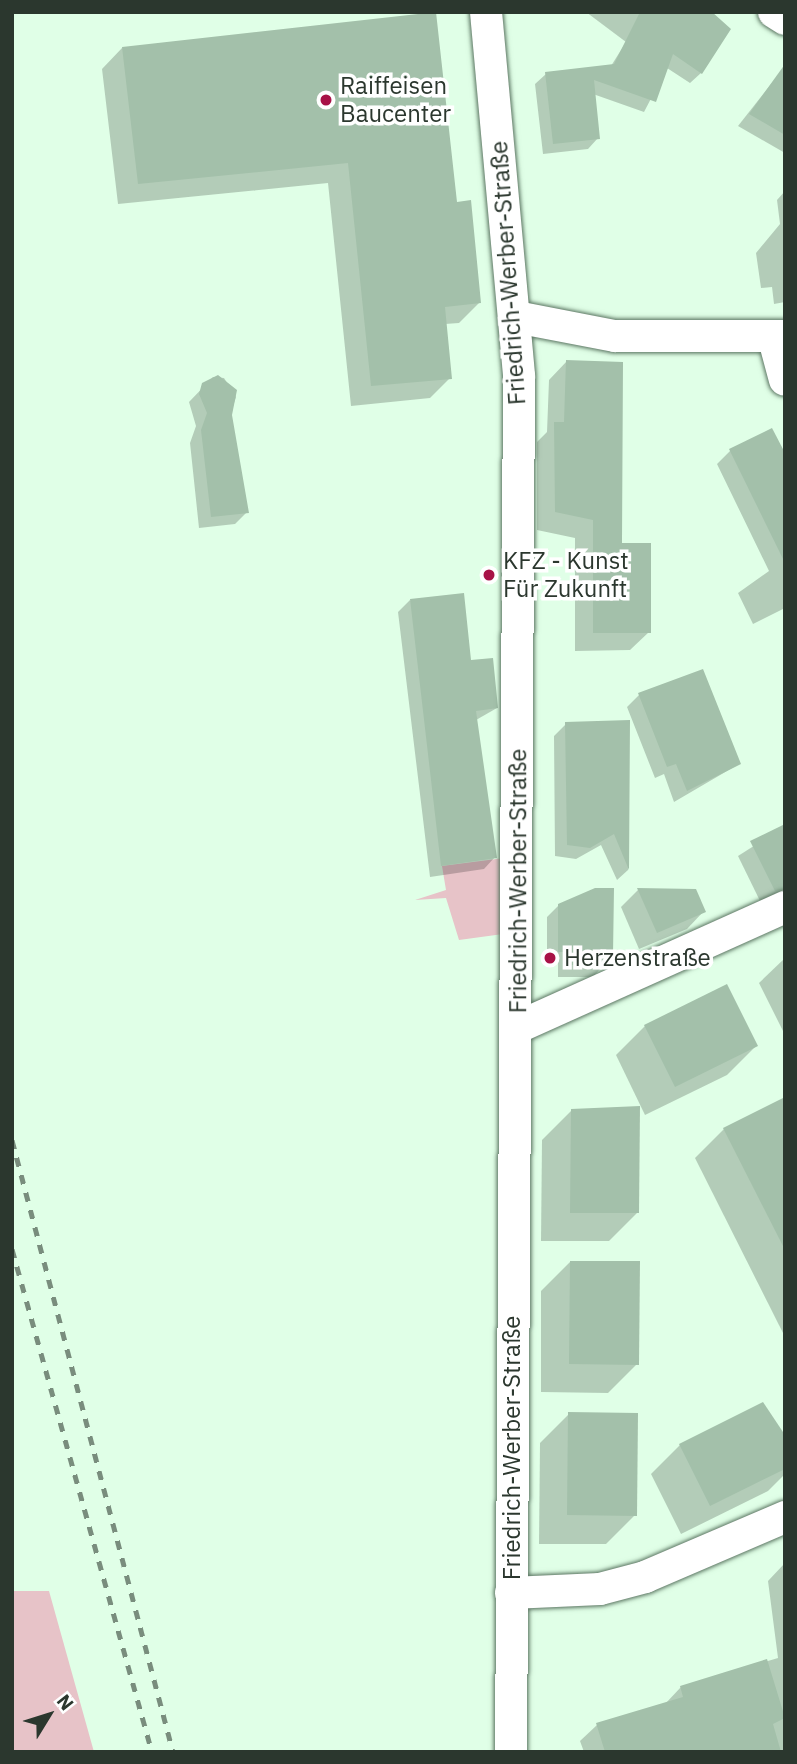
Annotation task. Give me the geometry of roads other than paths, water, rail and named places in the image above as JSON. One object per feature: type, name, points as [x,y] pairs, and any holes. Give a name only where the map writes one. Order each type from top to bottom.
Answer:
[{"type":"street","name":"Friedrich-Werber-Straße","points":[[486,12],[516,317],[518,1027],[511,1752]]},
{"type":"street","points":[[774,12],[785,19]]},
{"type":"street","points":[[516,317],[615,336],[780,338],[785,380]]},
{"type":"street","points":[[518,1027],[785,907]]},
{"type":"street","points":[[511,1593],[600,1589],[645,1577],[785,1517]]},
{"type":"railway","points":[[12,1140],[173,1752]]},
{"type":"railway","points":[[12,1249],[152,1752]]},
{"type":"place","name":"Raiffeisen Baucenter","points":[[326,100]]},
{"type":"place","name":"KFZ - Kunst Für Zukunft","points":[[489,575]]},
{"type":"place","name":"Herzenstraße","points":[[550,958]]}]
